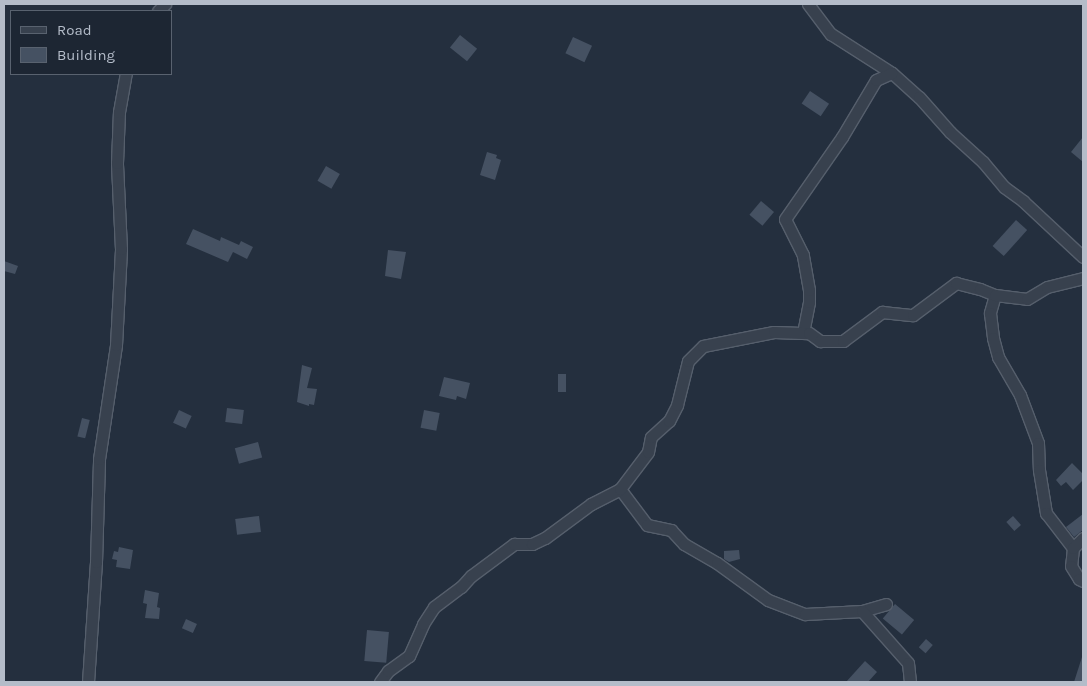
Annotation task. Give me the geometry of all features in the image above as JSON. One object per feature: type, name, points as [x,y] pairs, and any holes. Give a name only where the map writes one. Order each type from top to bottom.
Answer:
[{"type":"street","points":[[808,4],[832,34],[892,73],[919,97],[1004,187],[1023,201],[1083,257]]},
{"type":"street","points":[[803,332],[809,302],[809,290],[803,255],[785,219],[842,137],[876,80],[892,73]]},
{"type":"street","points":[[88,682],[96,562],[99,459],[116,345],[121,249],[117,163],[118,112],[126,75]]},
{"type":"street","points":[[380,682],[388,671],[408,656],[423,624],[434,607],[461,587],[470,576],[514,544],[532,544],[545,538],[591,504],[620,489],[648,452],[651,437],[669,421],[677,405],[688,361],[703,346],[774,332],[803,332],[820,341],[843,341],[882,312],[913,315],[956,283],[995,295],[1027,299],[1047,288],[1083,278]]},
{"type":"street","points":[[995,295],[990,313],[993,338],[998,357],[1020,395],[1038,443],[1039,470],[1046,513],[1073,548]]},
{"type":"street","points":[[620,489],[647,525],[671,530],[684,544],[717,563],[768,600],[805,614],[862,612],[886,604]]},
{"type":"street","points":[[1083,538],[1073,548],[1071,566],[1079,579],[1083,581]]},
{"type":"street","points":[[862,612],[908,663],[910,682]]},
{"type":"building","points":[[460,35],[477,49],[467,61],[450,47]]},
{"type":"building","points":[[573,37],[592,46],[584,62],[565,53]]},
{"type":"building","points":[[810,91],[829,104],[821,116],[802,103]]},
{"type":"building","points":[[1083,137],[1083,162],[1071,152]]},
{"type":"building","points":[[487,152],[497,155],[496,158],[501,160],[495,180],[480,175]]},
{"type":"building","points":[[326,166],[340,174],[331,189],[318,181]]},
{"type":"building","points":[[761,201],[774,212],[762,226],[749,215]]},
{"type":"building","points":[[1016,220],[1027,230],[1004,256],[993,246]]},
{"type":"building","points":[[193,229],[220,241],[221,237],[239,245],[241,241],[253,247],[247,259],[233,252],[228,262],[186,244]]},
{"type":"building","points":[[388,250],[406,252],[401,279],[385,276]]},
{"type":"building","points":[[4,261],[18,266],[15,274],[4,271]]},
{"type":"building","points":[[302,365],[312,368],[307,388],[317,389],[314,405],[309,404],[309,406],[297,402]]},
{"type":"building","points":[[558,374],[566,374],[566,392],[558,392]]},
{"type":"building","points":[[444,377],[470,383],[466,399],[457,396],[456,400],[439,396]]},
{"type":"building","points":[[227,408],[244,410],[242,424],[225,422]]},
{"type":"building","points":[[179,410],[192,416],[186,429],[173,423]]},
{"type":"building","points":[[424,410],[440,413],[436,431],[421,428]]},
{"type":"building","points":[[82,418],[90,420],[85,438],[77,436]]},
{"type":"building","points":[[258,442],[262,457],[239,464],[235,448]]},
{"type":"building","points":[[1072,463],[1083,474],[1083,480],[1073,490],[1066,482],[1061,486],[1056,480]]},
{"type":"building","points":[[1083,514],[1083,530],[1074,537],[1066,527]]},
{"type":"building","points":[[259,516],[261,532],[237,535],[235,519]]},
{"type":"building","points":[[1013,516],[1021,525],[1014,531],[1006,522]]},
{"type":"building","points":[[119,547],[133,550],[130,569],[116,567],[117,560],[112,559],[114,551],[118,552]]},
{"type":"building","points":[[739,550],[740,559],[729,562],[724,559],[724,551]]},
{"type":"building","points":[[145,590],[159,593],[157,607],[160,608],[159,619],[145,618],[147,604],[143,603]]},
{"type":"building","points":[[895,604],[914,620],[902,635],[883,619]]},
{"type":"building","points":[[186,619],[197,624],[193,633],[182,628]]},
{"type":"building","points":[[367,630],[389,632],[386,663],[364,661]]},
{"type":"building","points":[[926,639],[933,645],[926,653],[919,647]]},
{"type":"building","points":[[1082,657],[1083,682],[1074,682]]},
{"type":"building","points":[[865,661],[877,672],[868,682],[846,682]]}]
